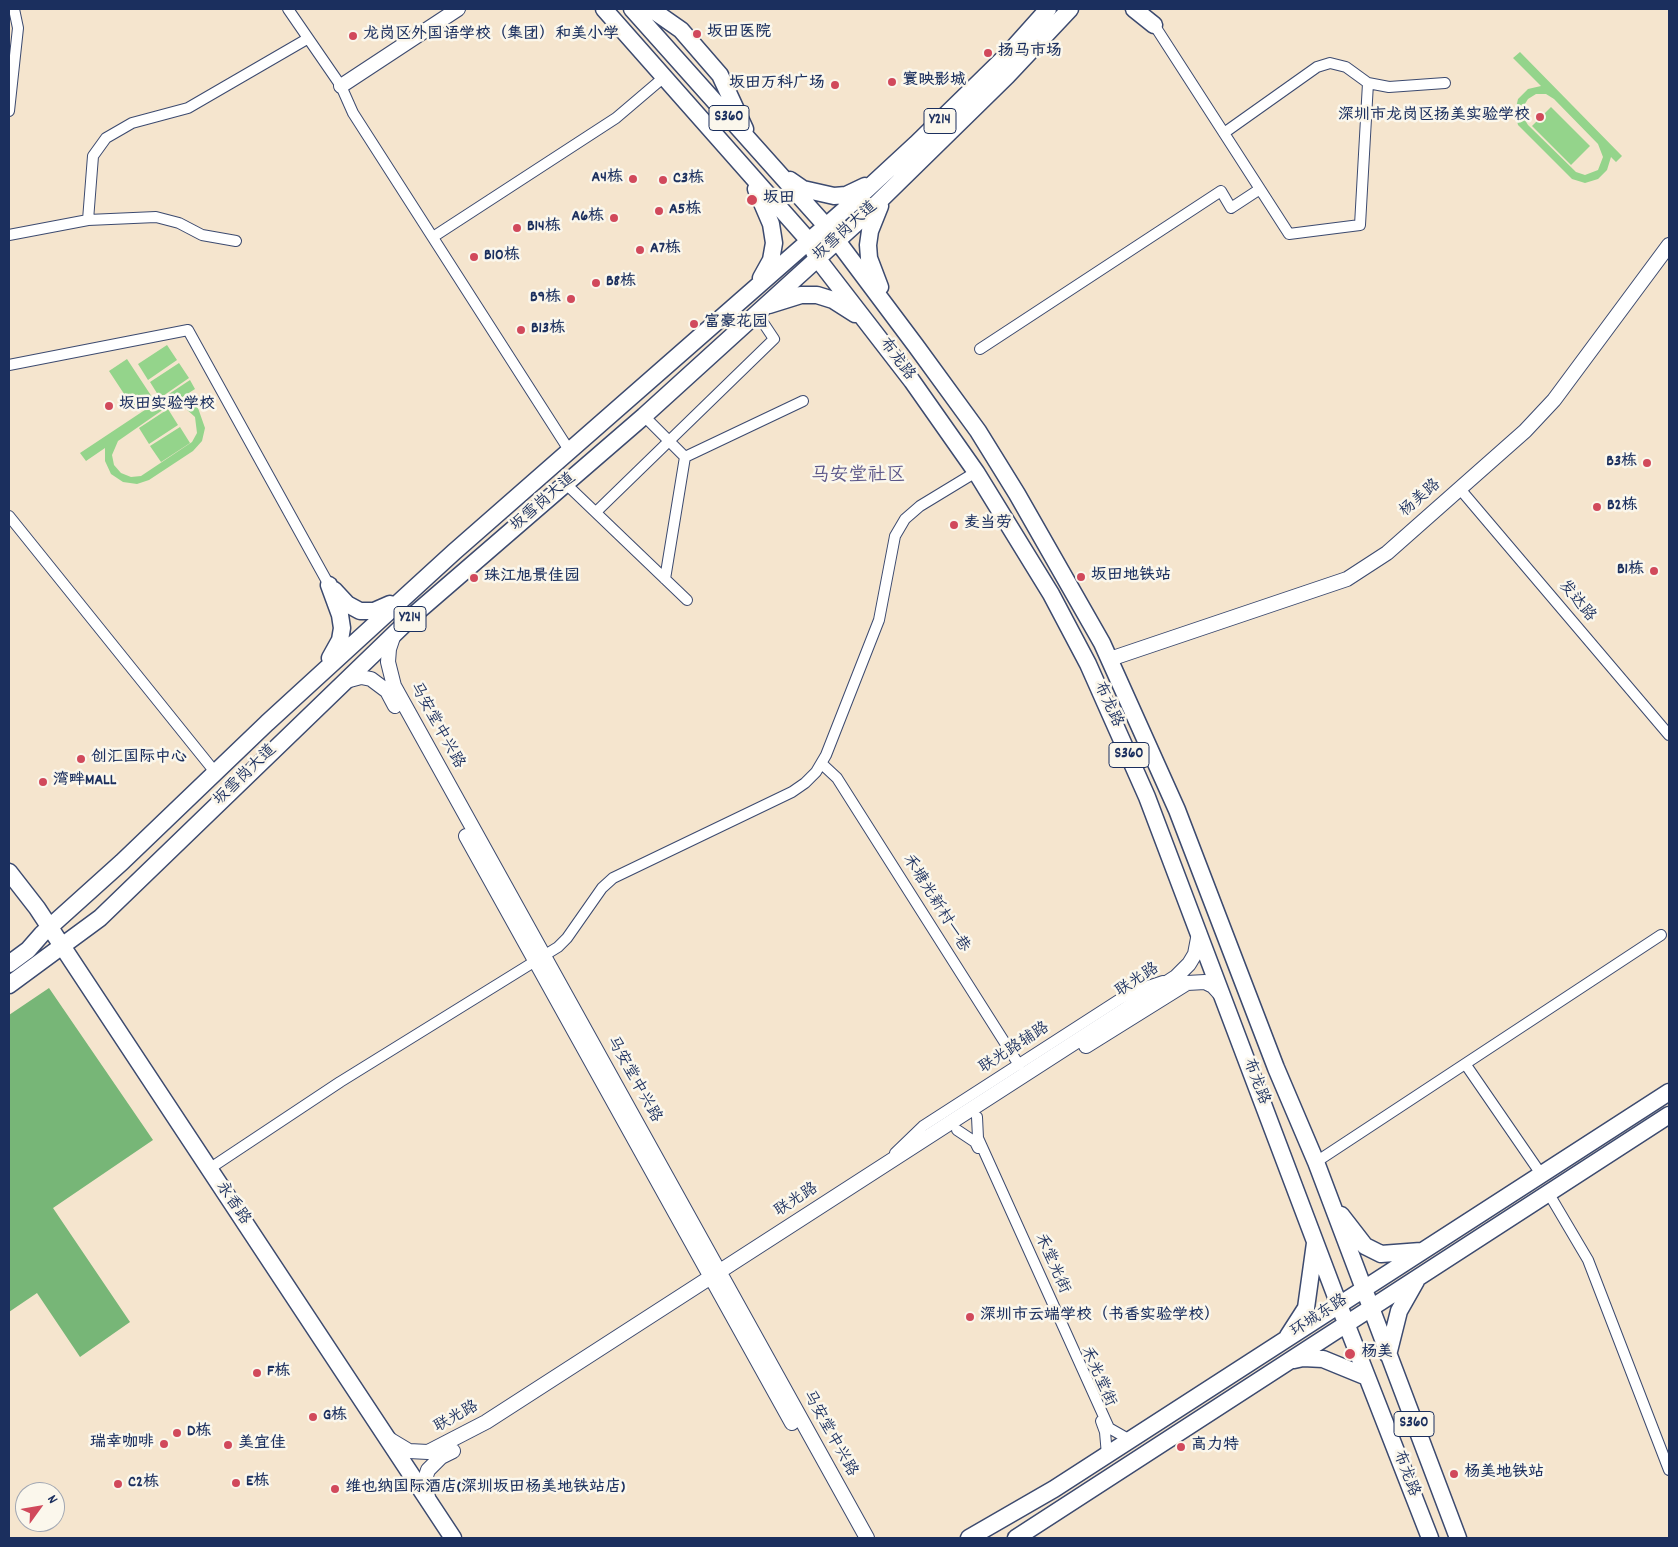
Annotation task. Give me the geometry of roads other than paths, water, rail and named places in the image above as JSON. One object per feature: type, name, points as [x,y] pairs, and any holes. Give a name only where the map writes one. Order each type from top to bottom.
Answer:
[{"type":"main road","name":"布龙路","points":[[604,9],[624,34],[809,241],[817,258],[912,380],[976,472],[1051,594],[1088,664],[1147,797],[1346,1324],[1430,1538]]},
{"type":"main road","name":"布龙路","points":[[632,9],[826,226],[890,311],[978,431],[1061,569],[1110,659],[1177,810],[1272,1059],[1316,1162],[1458,1538]]},
{"type":"main road","points":[[651,9],[681,30],[720,75],[752,145]]},
{"type":"main road","name":"坂雪岗大道","points":[[9,964],[28,950],[46,930],[122,862],[215,772],[402,598],[887,171],[1005,57],[1048,9]]},
{"type":"main road","points":[[1134,9],[1154,25]]},
{"type":"main road","points":[[1144,9],[1154,25]]},
{"type":"main road","name":"坂雪岗大道","points":[[9,985],[106,913],[394,634],[644,416],[759,310],[838,241],[1007,76],[1069,10]]},
{"type":"main road","points":[[776,172],[803,189],[834,196],[846,195],[861,188],[887,171]]},
{"type":"main road","points":[[749,173],[770,224],[774,243],[771,260],[751,291]]},
{"type":"main road","points":[[886,196],[870,231],[868,244],[874,274],[890,311]]},
{"type":"main road","points":[[759,310],[801,295],[817,295],[833,300],[850,310],[872,329]]},
{"type":"main road","points":[[329,585],[347,604],[360,611],[374,610],[402,598]]},
{"type":"main road","points":[[319,674],[337,646],[342,634],[340,615],[329,585]]},
{"type":"main road","name":"永香路","points":[[9,872],[441,1538]]},
{"type":"main road","name":"永香路","points":[[9,888],[46,930]]},
{"type":"main road","name":"永香路","points":[[58,949],[209,1169],[453,1538]]},
{"type":"main road","name":"环城东路","points":[[969,1538],[1016,1512],[1107,1455],[1669,1092]]},
{"type":"main road","name":"环城东路","points":[[1016,1538],[1669,1116]]},
{"type":"main road","points":[[1330,1202],[1365,1246],[1381,1254],[1424,1250]]},
{"type":"main road","points":[[1286,1340],[1306,1308],[1315,1241]]},
{"type":"main road","points":[[1388,1355],[1399,1311],[1417,1279]]},
{"type":"main road","points":[[1290,1361],[1303,1358],[1323,1359],[1367,1377]]},
{"type":"street","points":[[9,111],[18,28],[14,9]]},
{"type":"street","points":[[288,9],[341,86],[353,113],[569,450]]},
{"type":"street","points":[[341,86],[458,9]]},
{"type":"street","points":[[599,9],[624,34]]},
{"type":"street","points":[[1154,25],[1289,234],[1360,224],[1368,83]]},
{"type":"street","points":[[88,220],[93,156],[106,138],[132,124],[188,108],[307,39]]},
{"type":"street","points":[[1224,133],[1317,67],[1330,63],[1346,67],[1368,83],[1389,87],[1446,83]]},
{"type":"street","points":[[433,237],[616,118],[663,78]]},
{"type":"street","points":[[980,350],[1220,191],[1231,208],[1260,189]]},
{"type":"street","points":[[9,235],[88,220],[156,217],[179,223],[202,235],[236,241]]},
{"type":"street","name":"杨美路","points":[[1110,659],[1347,579],[1387,552],[1525,431],[1554,400],[1669,244]]},
{"type":"street","points":[[596,512],[774,339],[759,310]]},
{"type":"street","points":[[9,364],[188,330],[329,585]]},
{"type":"street","points":[[685,457],[803,401]]},
{"type":"street","points":[[644,416],[685,457]]},
{"type":"street","points":[[665,579],[685,457]]},
{"type":"street","points":[[209,1169],[340,1082],[539,959],[567,938],[602,888],[614,878],[792,792],[805,783],[822,764],[879,620],[895,536],[905,519],[920,506],[976,472]]},
{"type":"street","points":[[566,484],[687,600]]},
{"type":"street","name":"发达路","points":[[1460,488],[1669,735]]},
{"type":"street","points":[[11,522],[215,772]]},
{"type":"street","name":"马安堂中兴路","points":[[394,634],[389,649],[388,662],[394,686],[539,959]]},
{"type":"street","name":"马安堂中兴路","points":[[343,683],[361,676],[380,684],[387,691],[717,1279],[856,1538]]},
{"type":"street","name":"禾塘光新村一巷","points":[[822,764],[837,778],[1019,1065]]},
{"type":"street","name":"联光路","points":[[429,1501],[425,1479],[428,1470],[441,1457],[491,1431],[882,1167],[1176,977],[1189,964],[1194,954],[1199,932]]},
{"type":"street","points":[[1316,1162],[1661,935]]},
{"type":"street","name":"联光路辅路","points":[[882,1167],[923,1126],[1120,1000],[1139,989],[1176,977]]},
{"type":"street","name":"联光路","points":[[387,1438],[409,1451],[419,1453],[436,1449],[486,1422],[957,1130],[1180,986],[1196,981],[1205,982],[1213,986],[1225,1000]]},
{"type":"street","points":[[1466,1065],[1541,1174]]},
{"type":"street","name":"禾堂光街","points":[[977,1116],[978,1138],[1109,1428],[1130,1440]]},
{"type":"street","name":"禾光堂街","points":[[957,1130],[975,1142],[1105,1432],[1107,1455]]},
{"type":"street","points":[[1549,1194],[1588,1260],[1669,1470]]},
{"type":"street","name":"马安堂中兴路","points":[[717,1279],[867,1538]]},
{"type":"place","name":"坂田医院","points":[[697,34]]},
{"type":"place","name":"龙岗区外国语学校（集团）和美小学","points":[[353,36]]},
{"type":"place","name":"扬马市场","points":[[988,53]]},
{"type":"place","name":"寰映影城","points":[[892,82]]},
{"type":"place","name":"坂田万科广场","points":[[835,85]]},
{"type":"place","name":"深圳市龙岗区扬美实验学校","points":[[1540,117]]},
{"type":"place","name":"A4栋","points":[[633,179]]},
{"type":"place","name":"C3栋","points":[[663,180]]},
{"type":"place","name":"坂田","points":[[752,200]]},
{"type":"place","name":"A5栋","points":[[659,211]]},
{"type":"place","name":"A6栋","points":[[614,218]]},
{"type":"place","name":"B14栋","points":[[517,228]]},
{"type":"place","name":"A7栋","points":[[640,250]]},
{"type":"place","name":"B10栋","points":[[474,257]]},
{"type":"place","name":"B8栋","points":[[596,283]]},
{"type":"place","name":"B9栋","points":[[571,299]]},
{"type":"place","name":"富豪花园","points":[[694,324]]},
{"type":"place","name":"B13栋","points":[[521,330]]},
{"type":"place","name":"坂田实验学校","points":[[109,406]]},
{"type":"place","name":"B3栋","points":[[1647,463]]},
{"type":"place","name":"B2栋","points":[[1597,507]]},
{"type":"place","name":"麦当劳","points":[[954,525]]},
{"type":"place","name":"B1栋","points":[[1654,571]]},
{"type":"place","name":"坂田地铁站","points":[[1081,577]]},
{"type":"place","name":"珠江旭景佳园","points":[[474,578]]},
{"type":"place","name":"创汇国际中心","points":[[81,759]]},
{"type":"place","name":"湾畔MALL","points":[[43,782]]},
{"type":"place","name":"深圳市云端学校（书香实验学校）","points":[[970,1317]]},
{"type":"place","name":"杨美","points":[[1350,1354]]},
{"type":"place","name":"F栋","points":[[257,1373]]},
{"type":"place","name":"G栋","points":[[313,1417]]},
{"type":"place","name":"D栋","points":[[177,1433]]},
{"type":"place","name":"瑞幸咖啡","points":[[164,1444]]},
{"type":"place","name":"美宜佳","points":[[228,1445]]},
{"type":"place","name":"高力特","points":[[1181,1447]]},
{"type":"place","name":"杨美地铁站","points":[[1454,1474]]},
{"type":"place","name":"E栋","points":[[236,1483]]},
{"type":"place","name":"C2栋","points":[[118,1484]]},
{"type":"place","name":"维也纳国际酒店(深圳坂田杨美地铁站店)","points":[[335,1489]]},
{"type":"district","name":"马安堂社区","points":[[858,477]]}]
